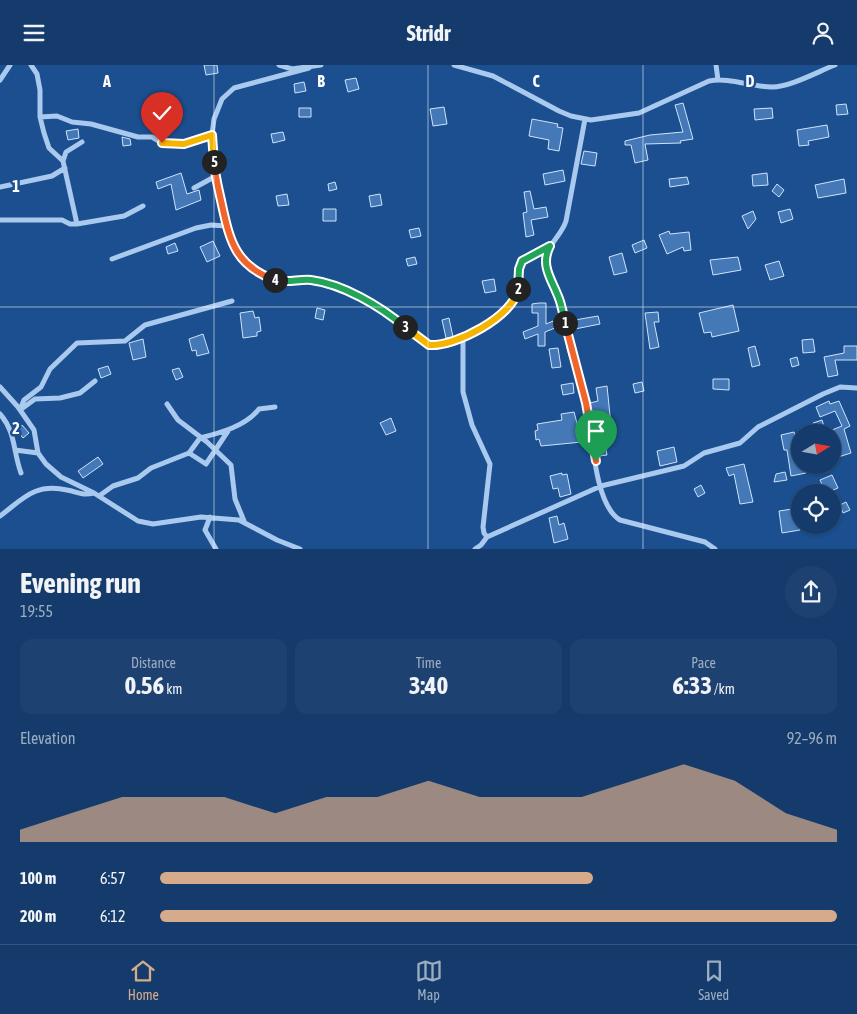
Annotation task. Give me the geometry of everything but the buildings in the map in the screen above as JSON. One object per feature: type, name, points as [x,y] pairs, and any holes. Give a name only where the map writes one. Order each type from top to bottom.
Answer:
[{"type":"street","points":[[31,65],[37,74],[40,90],[40,117],[49,148],[63,161],[77,224]]},
{"type":"street","points":[[279,65],[292,69],[309,68]]},
{"type":"street","points":[[321,65],[234,88],[222,99],[218,107],[212,135],[216,176],[226,226],[233,245],[243,260],[270,278],[279,281],[319,282],[346,291],[394,318],[429,345],[444,344],[463,339],[490,322],[514,301],[522,261],[550,246],[559,236],[566,221],[585,119]]},
{"type":"street","points":[[454,65],[493,76],[559,111],[585,119],[606,119],[639,113],[695,86],[718,80],[746,85],[778,87],[835,65]]},
{"type":"street","points":[[716,65],[718,80]]},
{"type":"street","points":[[0,74],[8,67]]},
{"type":"street","points":[[0,80],[8,67]]},
{"type":"street","points":[[40,117],[57,116],[72,122],[91,124],[138,137],[152,137],[162,143],[184,144],[212,135]]},
{"type":"street","points":[[63,161],[66,152],[82,142]]},
{"type":"street","points":[[0,187],[52,176],[65,168]]},
{"type":"street","points":[[194,188],[216,176]]},
{"type":"street","points":[[0,220],[62,220],[70,224],[77,224],[124,216],[143,206]]},
{"type":"street","points":[[112,259],[196,228],[211,225],[226,226]]},
{"type":"street","points":[[550,246],[546,256],[546,267],[561,305],[569,346],[586,403],[600,486],[607,506],[620,520],[705,542],[716,549]]},
{"type":"street","points":[[20,410],[24,399],[40,387],[50,369],[77,343],[125,341],[145,325],[232,301]]},
{"type":"street","points":[[463,339],[462,372],[464,399],[472,425],[490,464],[483,530],[487,537]]},
{"type":"street","points":[[20,410],[35,399],[60,398],[80,393],[95,381]]},
{"type":"street","points":[[0,387],[34,430],[38,453],[46,464],[61,477],[96,495],[138,521],[153,524],[210,517],[231,518],[244,521],[265,535],[300,549]]},
{"type":"street","points":[[475,549],[487,537],[600,486],[684,466],[704,453],[741,443],[758,427],[823,394],[840,387],[857,388]]},
{"type":"street","points":[[167,404],[178,420],[231,465],[235,499],[244,521]]},
{"type":"street","points":[[0,516],[10,506],[39,489],[51,487],[83,496],[96,495],[113,486],[138,478],[151,468],[189,453],[200,438],[228,431],[255,415],[259,409],[275,407]]},
{"type":"street","points":[[0,414],[12,431],[15,458],[21,473]]},
{"type":"street","points":[[189,453],[206,464],[228,431]]},
{"type":"street","points":[[15,450],[38,453]]},
{"type":"street","points":[[231,518],[240,511]]},
{"type":"street","points":[[210,517],[205,530],[216,549]]},
{"type":"route","points":[[162,143],[184,144],[212,135],[215,171],[229,237],[236,251],[252,268],[279,281],[310,280],[332,285],[346,291],[394,318],[429,345],[444,344],[463,339],[498,316],[516,297],[519,269],[522,261],[546,250],[550,246],[546,256],[546,267],[561,305],[569,346],[586,403],[596,461]]}]
